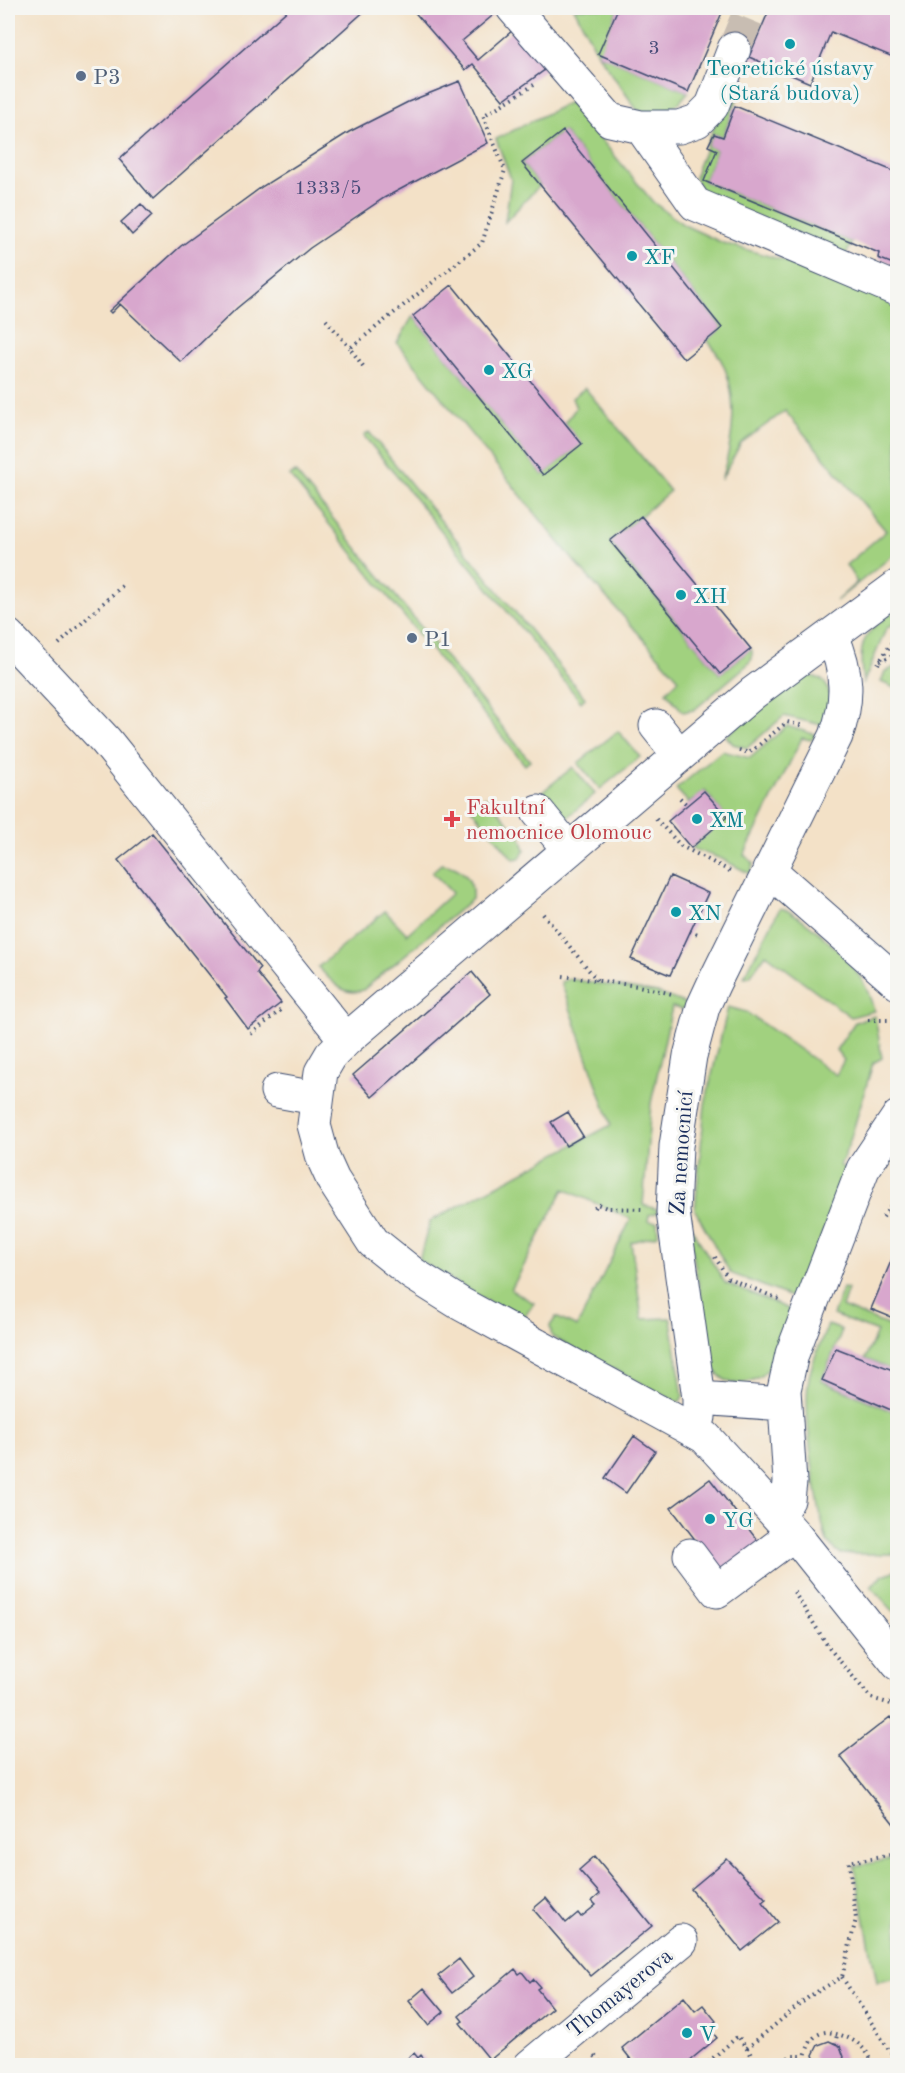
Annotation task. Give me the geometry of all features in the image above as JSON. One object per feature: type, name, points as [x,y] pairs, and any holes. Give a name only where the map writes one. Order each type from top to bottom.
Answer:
[{"type":"street","points":[[513,8],[610,120],[641,127],[679,127],[697,121],[712,106],[734,49]]},
{"type":"street","points":[[641,127],[695,204],[897,290]]},
{"type":"street","points":[[897,586],[753,693],[346,1040],[331,1055],[321,1072],[314,1125],[323,1158],[355,1217],[380,1248],[413,1274],[461,1305],[695,1430],[723,1454],[786,1524],[897,1664]]},
{"type":"street","points":[[8,636],[106,741],[346,1040]]},
{"type":"street","name":"Za nemocnicí","points":[[695,1430],[699,1417],[699,1398],[673,1212],[681,1101],[695,1032],[703,1007],[836,736],[843,715],[846,684],[840,653],[832,636]]},
{"type":"street","points":[[656,726],[679,755]]},
{"type":"street","points":[[538,812],[568,850]]},
{"type":"street","points":[[769,870],[897,983]]},
{"type":"street","points":[[277,1090],[316,1098]]},
{"type":"street","points":[[690,1555],[717,1591],[786,1524],[791,1473],[784,1390],[792,1354],[863,1169],[897,1117]]},
{"type":"street","points":[[699,1398],[784,1404]]},
{"type":"street","name":"Thomayerova","points":[[530,2066],[681,1941]]},
{"type":"path","points":[[477,117],[483,116],[538,82]]},
{"type":"path","points":[[350,348],[483,243],[505,170],[483,116]]},
{"type":"path","points":[[326,320],[363,366]]},
{"type":"path","points":[[55,647],[122,585]]},
{"type":"path","points":[[879,661],[897,653]]},
{"type":"path","points":[[730,748],[749,753],[787,722],[808,727]]},
{"type":"path","points":[[654,816],[681,846],[728,870]]},
{"type":"path","points":[[542,913],[597,981]]},
{"type":"path","points":[[563,976],[638,986],[680,997]]},
{"type":"path","points":[[868,1020],[897,1020]]},
{"type":"path","points":[[747,2048],[810,1996],[842,1977],[856,1919],[849,1862],[894,1854],[897,1868]]},
{"type":"path","points":[[842,1977],[897,2064]]},
{"type":"path","points":[[804,2066],[804,2056],[816,2036],[826,2032],[858,2043],[867,2052],[874,2066]]},
{"type":"path","points":[[835,2044],[837,2035]]},
{"type":"path","points":[[704,2066],[738,2036],[759,2066]]},
{"type":"path","points":[[765,2066],[793,2056],[804,2056]]},
{"type":"path","points":[[748,2066],[754,2061]]},
{"type":"green space","points":[[574,8],[618,8],[599,54],[688,92],[679,103],[658,115],[637,110],[598,54]]},
{"type":"green space","points":[[731,99],[737,100],[723,137],[714,134],[709,146],[717,150],[704,181],[852,242],[846,255],[703,194],[695,178],[697,169],[724,102]]},
{"type":"green space","points":[[570,102],[653,202],[684,225],[723,243],[821,271],[897,302],[897,552],[836,601],[857,582],[846,565],[886,531],[785,411],[741,443],[721,480],[730,445],[733,408],[726,372],[719,356],[707,340],[722,328],[563,131],[522,163],[540,185],[505,222],[511,179],[496,139]]},
{"type":"green space","points":[[413,316],[543,475],[581,444],[565,423],[576,408],[572,398],[585,388],[670,491],[610,542],[720,674],[751,649],[752,651],[752,659],[747,665],[694,710],[683,712],[666,692],[679,679],[574,561],[397,343]]},
{"type":"green space","points":[[369,432],[585,698],[581,702],[364,436]]},
{"type":"green space","points":[[295,472],[530,761],[525,765],[290,476]]},
{"type":"green space","points":[[897,608],[897,621],[886,629],[863,684],[861,657],[865,639],[876,625]]},
{"type":"green space","points":[[897,666],[897,689],[881,682],[885,671]]},
{"type":"green space","points":[[808,675],[821,679],[828,690],[829,701],[822,725],[784,716],[747,748],[733,744],[726,736],[790,682]]},
{"type":"green space","points":[[787,726],[817,735],[811,740],[802,738],[744,855],[754,863],[750,874],[722,859],[691,848],[726,817],[705,791],[689,803],[676,789],[722,751],[750,758]]},
{"type":"green space","points":[[618,731],[640,757],[600,789],[578,763]]},
{"type":"green space","points":[[573,767],[595,794],[559,824],[537,796]]},
{"type":"green space","points":[[486,797],[521,837],[525,850],[520,858],[513,859],[470,807]]},
{"type":"green space","points":[[441,864],[455,867],[465,874],[471,885],[472,899],[363,990],[349,992],[343,990],[318,967],[385,911],[407,934],[452,893],[432,872]]},
{"type":"green space","points":[[780,908],[811,926],[845,958],[865,985],[874,1011],[851,1017],[766,954],[750,976],[744,977]]},
{"type":"green space","points":[[569,979],[658,993],[687,1004],[683,1010],[672,1007],[651,1103],[643,1205],[657,1209],[657,1213],[649,1215],[648,1221],[657,1222],[658,1235],[631,1242],[642,1319],[670,1318],[671,1321],[683,1396],[679,1403],[552,1337],[550,1326],[556,1317],[577,1327],[631,1219],[564,1189],[511,1290],[534,1303],[523,1319],[517,1319],[419,1260],[430,1221],[611,1125],[561,982]]},
{"type":"green space","points":[[728,1007],[746,1012],[836,1075],[844,1060],[836,1050],[855,1022],[875,1016],[882,1058],[873,1063],[850,1141],[840,1166],[849,1170],[796,1299],[730,1273],[695,1210],[705,1104]]},
{"type":"green space","points":[[687,1221],[725,1283],[791,1310],[776,1356],[764,1373],[755,1379],[742,1383],[730,1382],[714,1369]]},
{"type":"green space","points":[[843,1288],[848,1289],[842,1307],[897,1329],[897,1372],[865,1359],[877,1332],[833,1315]]},
{"type":"green space","points":[[828,1325],[842,1330],[822,1381],[897,1413],[897,1554],[841,1554],[827,1542],[812,1460],[807,1393],[813,1364]]},
{"type":"green space","points":[[898,1570],[897,1615],[871,1587],[883,1575]]},
{"type":"green space","points":[[892,1859],[898,1886],[897,1978],[877,1982],[854,1866]]},
{"type":"building","points":[[290,8],[368,8],[153,199],[119,159]]},
{"type":"building","points":[[411,8],[493,8],[497,12],[462,41],[478,60],[513,30],[546,69],[503,100],[473,64],[465,70]]},
{"type":"building","points":[[618,8],[724,8],[688,92],[598,54]]},
{"type":"building","name":"Teoretické ústavy (Stará budova)","points":[[770,8],[898,8],[898,59],[831,32],[810,83],[749,57]]},
{"type":"building","points":[[460,81],[488,143],[384,198],[310,248],[237,308],[181,362],[120,304],[111,313],[109,311],[181,246],[263,186],[349,132],[408,102]]},
{"type":"building","points":[[735,106],[898,173],[898,266],[878,258],[879,253],[704,181],[717,150],[708,146],[714,134],[723,137]]},
{"type":"building","name":"XF","points":[[563,131],[722,328],[684,359],[522,163]]},
{"type":"building","points":[[141,204],[152,216],[132,235],[121,222]]},
{"type":"building","name":"XG","points":[[452,285],[582,444],[543,475],[413,316]]},
{"type":"building","name":"XH","points":[[641,516],[751,649],[720,674],[610,541]]},
{"type":"building","name":"XM","points":[[704,791],[727,817],[691,848],[668,821]]},
{"type":"building","points":[[152,833],[260,968],[257,973],[281,1003],[248,1029],[225,998],[227,997],[118,860]]},
{"type":"building","name":"XN","points":[[670,876],[708,893],[670,975],[631,959]]},
{"type":"building","points":[[472,972],[490,994],[372,1097],[353,1075]]},
{"type":"building","points":[[568,1112],[583,1136],[566,1146],[551,1122]]},
{"type":"building","points":[[898,1247],[898,1320],[871,1309]]},
{"type":"building","points":[[836,1348],[898,1372],[898,1413],[822,1380]]},
{"type":"building","points":[[634,1436],[655,1451],[626,1493],[605,1478]]},
{"type":"building","name":"YG","points":[[710,1479],[761,1545],[722,1575],[671,1508]]},
{"type":"building","points":[[890,1717],[898,1727],[898,1829],[840,1756]]},
{"type":"building","points":[[595,1856],[652,1926],[591,1976],[533,1909],[546,1898],[566,1923],[578,1913],[581,1917],[596,1905],[592,1901],[600,1894],[579,1870]]},
{"type":"building","points":[[727,1859],[766,1899],[762,1902],[778,1922],[742,1951],[691,1889]]},
{"type":"building","points":[[459,1959],[473,1977],[452,1993],[438,1976]]},
{"type":"building","points":[[515,1969],[519,1974],[522,1972],[530,1982],[533,1979],[540,1987],[537,1989],[552,2008],[490,2060],[460,2023],[463,2021],[459,2016]]},
{"type":"building","points":[[424,1988],[444,2012],[428,2025],[409,2001]]},
{"type":"building","points":[[684,1997],[695,2011],[703,2005],[716,2021],[708,2027],[717,2038],[683,2066],[636,2066],[622,2048]]},
{"type":"building","points":[[829,2041],[840,2046],[844,2057],[840,2066],[817,2066],[813,2055],[818,2045]]},
{"type":"building","points":[[414,2053],[418,2058],[421,2055],[430,2066],[398,2066]]},
{"type":"tunnel","points":[[734,49],[751,8]]},
{"type":"place","name":"Teoretické ústavy (Stará budova)","points":[[790,44]]},
{"type":"place","name":"P3","points":[[81,76]]},
{"type":"place","name":"XF","points":[[632,256]]},
{"type":"place","name":"XG","points":[[489,370]]},
{"type":"place","name":"XH","points":[[681,595]]},
{"type":"place","name":"P1","points":[[412,638]]},
{"type":"place","name":"Fakultní nemocnice Olomouc","points":[[452,819]]},
{"type":"place","name":"XM","points":[[697,819]]},
{"type":"place","name":"XN","points":[[676,912]]},
{"type":"place","name":"YG","points":[[710,1519]]},
{"type":"place","name":"V","points":[[687,2033]]}]
